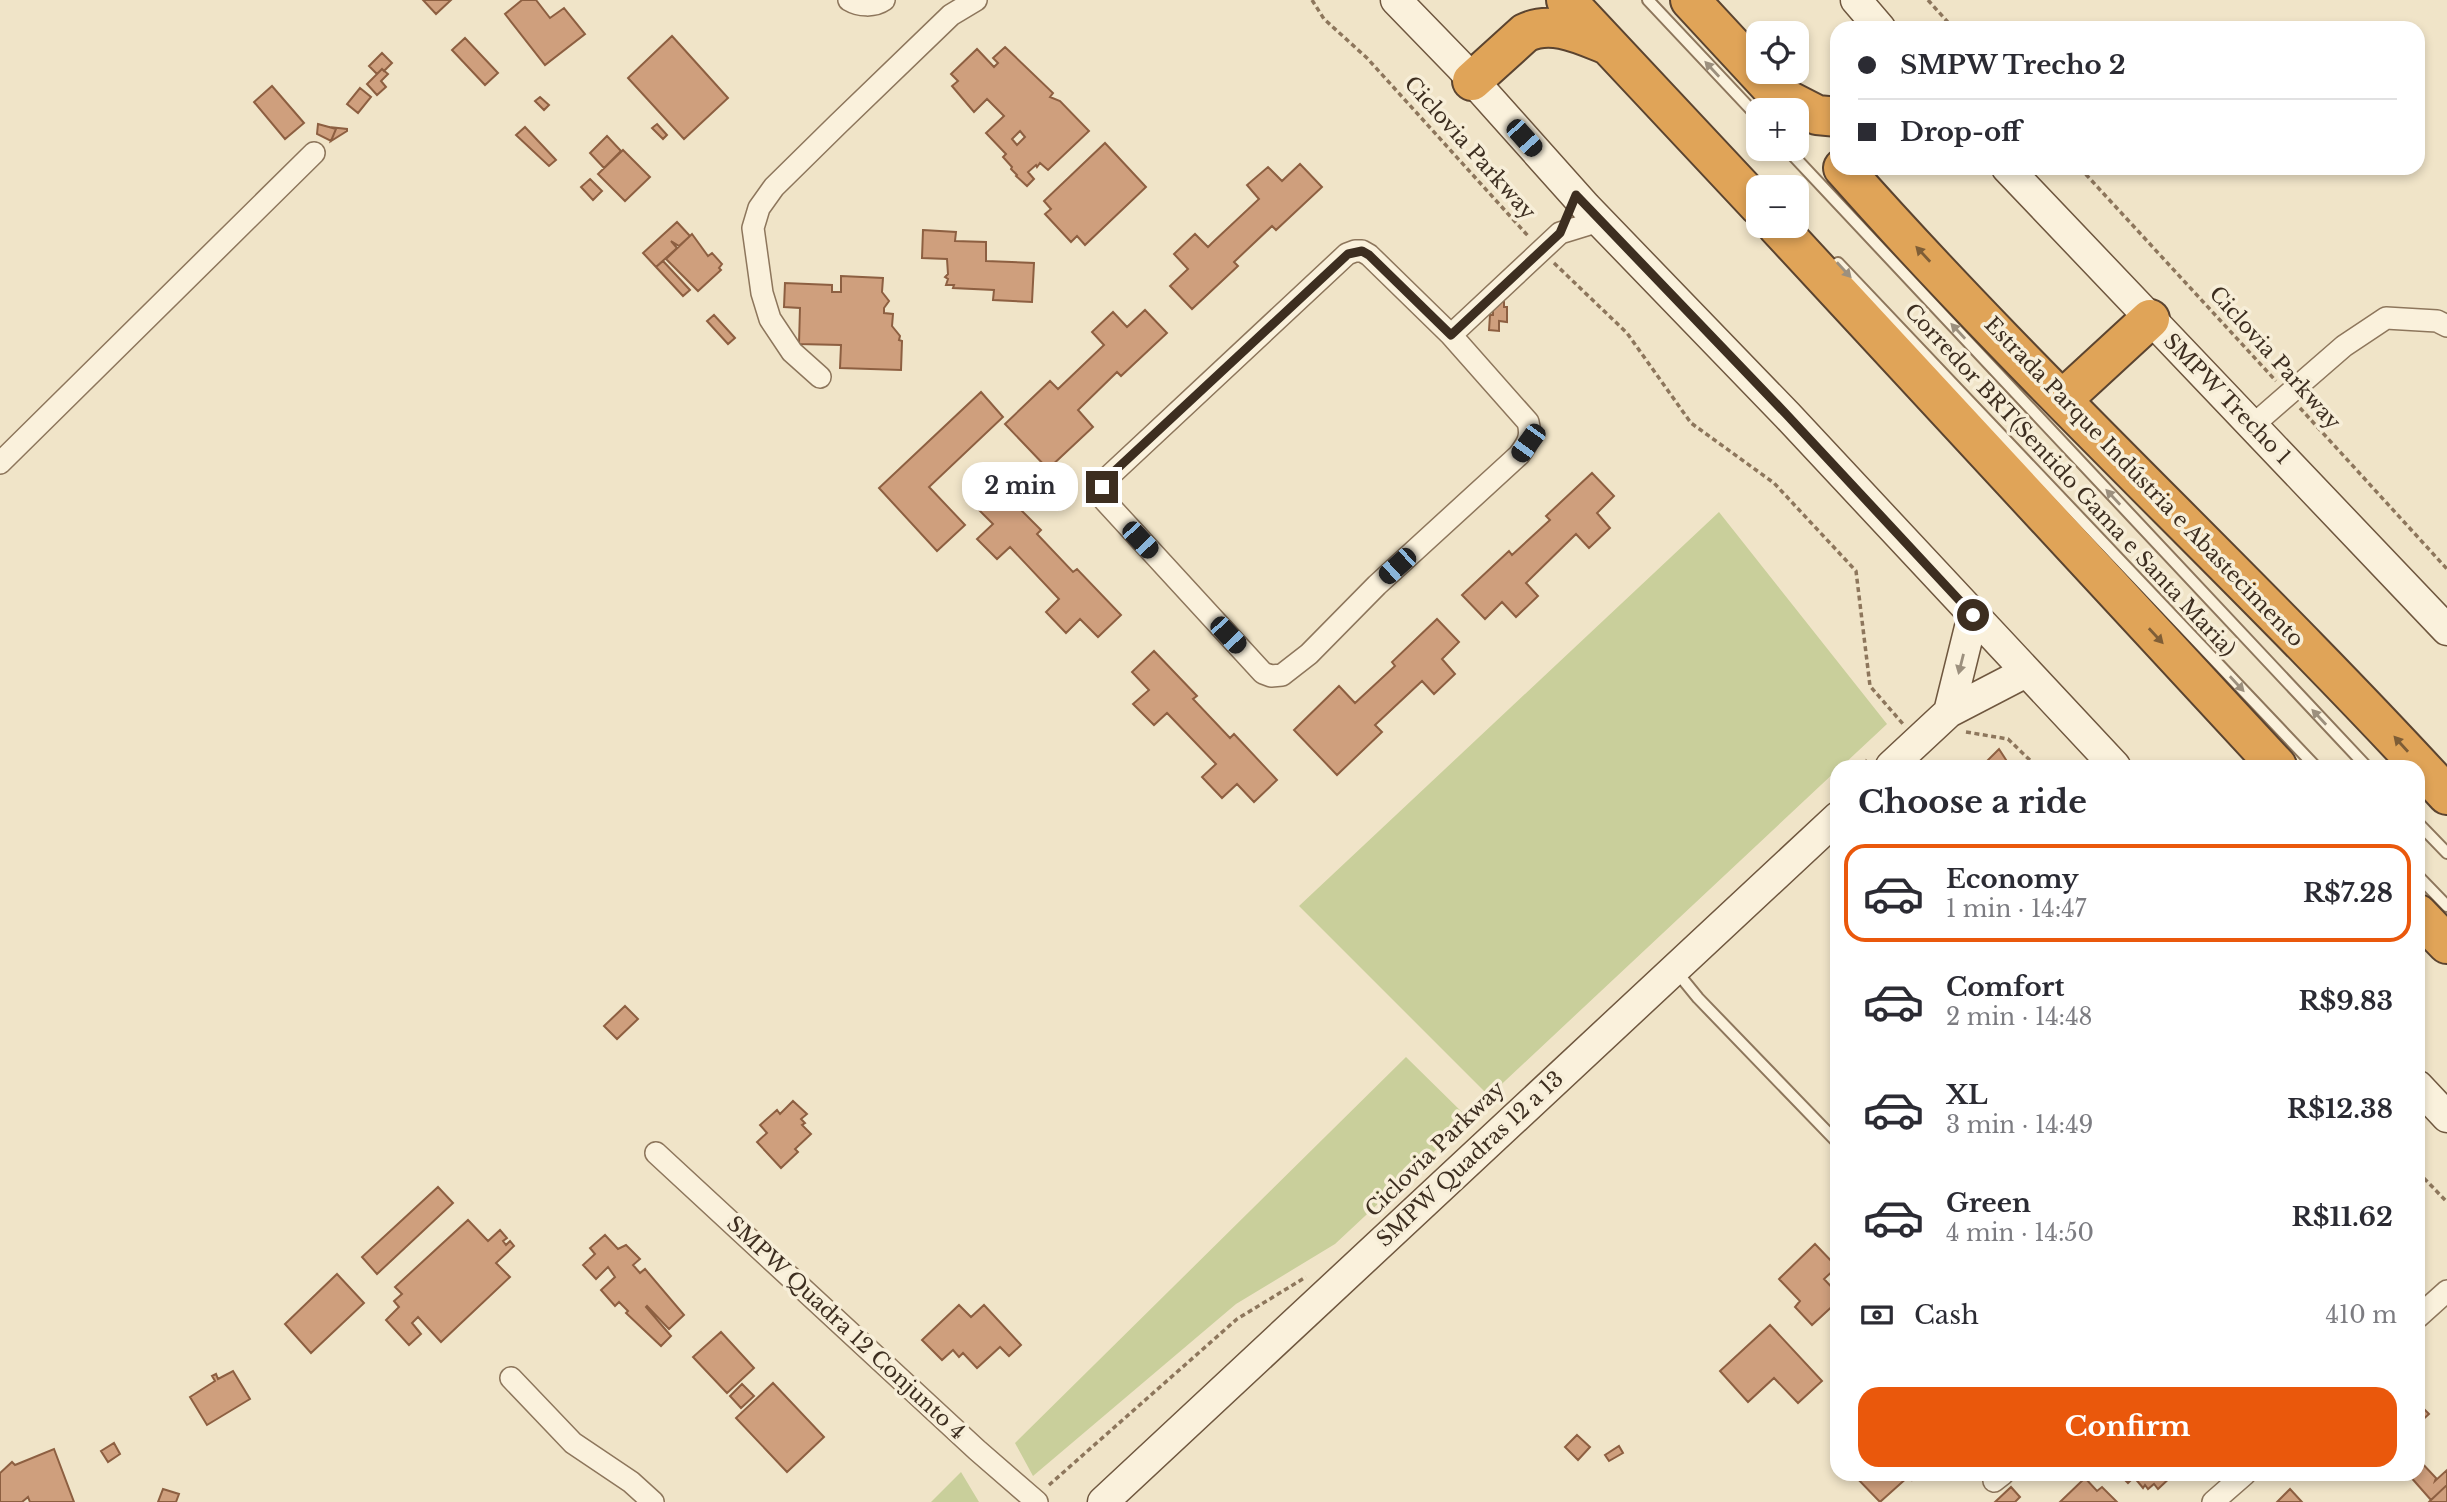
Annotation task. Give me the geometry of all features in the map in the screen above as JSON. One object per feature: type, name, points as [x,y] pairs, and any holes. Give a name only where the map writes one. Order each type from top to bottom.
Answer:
[{"type":"highway","points":[[1466,74],[1518,22],[1524,14],[1526,0]]},
{"type":"highway","points":[[1566,0],[1746,192]]},
{"type":"highway","points":[[1690,0],[1772,98]]},
{"type":"highway","points":[[1466,74],[1536,28],[1563,30],[1609,45]]},
{"type":"highway","points":[[1809,114],[1830,116]]},
{"type":"highway","points":[[1809,135],[1830,155]]},
{"type":"highway","name":"Estrada Parque Indústria e Abastecimento","points":[[1867,184],[2062,400],[2415,760]]},
{"type":"highway","points":[[1788,238],[2271,760]]},
{"type":"highway","points":[[2062,400],[2150,319]]},
{"type":"highway","name":"Estrada Parque Indústria e Abastecimento","points":[[2425,771],[2447,795]]},
{"type":"highway","points":[[2425,922],[2447,944]]},
{"type":"street","points":[[849,0],[855,4],[877,5],[884,0]]},
{"type":"street","points":[[820,377],[792,352],[770,319],[762,293],[753,228],[760,208],[774,187],[951,15],[976,0]]},
{"type":"street","points":[[1396,0],[1599,221],[1787,415],[2109,760]]},
{"type":"street","points":[[1859,1],[1875,21]]},
{"type":"street","points":[[0,463],[314,153]]},
{"type":"street","name":"SMPW Trecho 1","points":[[2014,175],[2252,426],[2443,620]]},
{"type":"street","points":[[1560,233],[1576,195]]},
{"type":"street","points":[[1451,335],[1560,233],[1599,221]]},
{"type":"street","points":[[1362,251],[1369,255],[1451,335],[1528,422],[1531,434],[1528,443],[1519,455],[1377,584],[1309,654],[1282,675],[1267,675],[1105,502],[1102,487],[1105,480],[1348,254],[1362,251]]},
{"type":"street","points":[[2252,426],[2344,346],[2386,318],[2437,321],[2447,326]]},
{"type":"street","points":[[1942,719],[1973,615]]},
{"type":"street","points":[[1898,760],[1942,719],[2026,672]]},
{"type":"street","name":"SMPW Quadras 12 a 13","points":[[1103,1502],[1830,824]]},
{"type":"street","points":[[2425,1094],[2447,1117]]},
{"type":"street","name":"SMPW Quadra 12 Conjunto 4","points":[[656,1153],[977,1450],[1036,1500]]},
{"type":"street","points":[[2425,1311],[2447,1291]]},
{"type":"street","points":[[512,1378],[573,1443],[631,1482],[653,1502]]},
{"type":"street","points":[[2213,1502],[2237,1481]]},
{"type":"lane","points":[[1648,0],[1767,98]]},
{"type":"lane","points":[[1798,161],[2360,760]]},
{"type":"lane","name":"Corredor BRT(Sentido Gama e Santa Maria)","points":[[1826,251],[2309,760]]},
{"type":"lane","points":[[2425,829],[2447,853]]},
{"type":"lane","points":[[2425,883],[2447,906]]},
{"type":"lane","points":[[1675,969],[1698,998],[1830,1135]]},
{"type":"path","name":"Ciclovia Parkway","points":[[1312,0],[1324,19],[1367,58],[1541,250],[1627,332],[1691,423],[1774,483],[1856,571],[1870,686],[1904,725],[1942,719],[2008,739],[2030,760]]},
{"type":"path","points":[[1928,0],[1947,21]]},
{"type":"path","name":"Ciclovia Parkway","points":[[2086,175],[2447,569]]},
{"type":"path","points":[[2425,1179],[2447,1202]]},
{"type":"path","points":[[1036,1500],[1237,1319],[1306,1277]]},
{"type":"green space","points":[[1719,512],[1887,724],[1848,760],[1830,760],[1830,777],[1489,1096],[1299,906]]},
{"type":"green space","points":[[1406,1057],[1469,1119],[1335,1244],[1236,1304],[1033,1476],[1015,1443]]},
{"type":"green space","points":[[961,1472],[979,1502],[931,1502]]},
{"type":"building","points":[[423,0],[451,0],[436,14]]},
{"type":"building","points":[[522,0],[536,0],[550,18],[564,8],[585,34],[545,65],[505,14]]},
{"type":"building","points":[[672,36],[728,98],[684,139],[628,78]]},
{"type":"building","points":[[465,38],[498,73],[485,85],[452,50]]},
{"type":"building","points":[[1005,47],[1053,93],[1050,97],[1060,101],[1089,131],[1048,170],[1040,163],[1028,172],[1034,179],[1027,186],[1003,157],[1006,154],[986,133],[1004,116],[987,99],[974,112],[952,86],[958,81],[951,74],[977,49],[994,67],[998,63],[993,58]],"holes":[[[1020,131],[1025,137],[1017,145],[1012,139]]]},
{"type":"building","points":[[382,53],[392,63],[377,74],[369,66]]},
{"type":"building","points":[[382,69],[388,74],[381,81],[386,87],[377,95],[367,84]]},
{"type":"building","points":[[272,86],[304,123],[285,139],[254,102]]},
{"type":"building","points":[[360,88],[371,97],[358,113],[347,104]]},
{"type":"building","points":[[540,97],[549,105],[544,110],[535,101]]},
{"type":"building","points":[[318,124],[336,129],[331,141],[317,134]]},
{"type":"building","points":[[657,124],[667,135],[663,139],[652,128]]},
{"type":"building","points":[[329,127],[347,131],[331,141],[336,129]]},
{"type":"building","points":[[525,127],[556,160],[549,166],[516,135]]},
{"type":"building","points":[[607,136],[621,151],[604,168],[590,153]]},
{"type":"building","points":[[1105,143],[1146,187],[1085,245],[1077,236],[1071,242],[1045,214],[1051,209],[1044,201]]},
{"type":"building","points":[[623,150],[650,177],[625,201],[598,174]]},
{"type":"building","points":[[1300,164],[1322,187],[1276,230],[1272,226],[1234,262],[1238,266],[1192,309],[1170,286],[1188,269],[1174,254],[1195,234],[1208,247],[1259,199],[1247,185],[1268,167],[1282,181]]},
{"type":"building","points":[[590,179],[602,191],[593,200],[581,187]]},
{"type":"building","points":[[677,222],[690,236],[679,246],[671,241],[677,248],[656,267],[643,253]]},
{"type":"building","points":[[923,230],[956,232],[955,241],[986,242],[986,261],[1034,263],[1032,302],[993,300],[994,290],[953,288],[954,285],[946,285],[947,259],[922,258]]},
{"type":"building","points":[[692,234],[708,256],[712,253],[722,264],[719,268],[721,270],[698,291],[666,259]]},
{"type":"building","points":[[663,261],[690,290],[683,296],[656,267]]},
{"type":"building","points":[[841,276],[883,278],[882,292],[889,301],[884,313],[893,314],[892,326],[902,341],[901,370],[840,368],[841,345],[799,344],[800,308],[784,307],[785,283],[832,285],[832,292],[841,292]]},
{"type":"building","points":[[1493,299],[1504,300],[1504,307],[1507,307],[1507,322],[1499,321],[1499,331],[1489,330]]},
{"type":"building","points":[[1145,310],[1167,333],[1121,376],[1117,372],[1078,410],[1093,427],[1048,469],[1005,424],[1050,381],[1058,389],[1104,345],[1092,332],[1113,312],[1127,327]]},
{"type":"building","points":[[714,315],[735,338],[728,344],[707,321]]},
{"type":"building","points":[[981,392],[1003,417],[929,487],[965,525],[937,551],[879,488]]},
{"type":"building","points":[[1592,473],[1614,496],[1597,513],[1610,528],[1589,548],[1576,534],[1526,583],[1538,596],[1516,617],[1502,602],[1485,619],[1462,595],[1509,551],[1512,555],[1550,520],[1546,516]]},
{"type":"building","points":[[997,486],[1041,530],[1037,534],[1073,572],[1077,569],[1121,615],[1098,637],[1080,619],[1066,633],[1046,612],[1059,599],[1010,547],[997,559],[977,539],[993,524],[976,507]]},
{"type":"building","points":[[1437,619],[1459,642],[1442,659],[1455,674],[1434,694],[1422,681],[1375,725],[1382,732],[1337,775],[1294,730],[1339,686],[1355,703],[1395,666],[1392,662]]},
{"type":"building","points":[[1154,651],[1197,696],[1193,699],[1230,738],[1234,734],[1277,780],[1254,802],[1237,784],[1222,798],[1202,777],[1216,764],[1167,713],[1154,725],[1133,704],[1149,690],[1132,672]]},
{"type":"building","points":[[1999,749],[2006,760],[1988,760]]},
{"type":"building","points":[[625,1006],[638,1019],[617,1039],[604,1026]]},
{"type":"building","points":[[793,1101],[807,1114],[801,1119],[805,1123],[802,1125],[811,1134],[795,1149],[798,1152],[781,1168],[757,1142],[767,1133],[760,1125],[777,1110],[780,1114]]},
{"type":"building","points":[[438,1187],[453,1203],[377,1274],[362,1257]]},
{"type":"building","points":[[468,1220],[488,1241],[500,1230],[507,1238],[503,1241],[506,1245],[510,1241],[514,1246],[496,1263],[510,1277],[441,1342],[418,1317],[412,1323],[421,1334],[409,1345],[386,1320],[399,1307],[394,1301],[402,1294],[395,1287]]},
{"type":"building","points":[[605,1235],[618,1249],[626,1245],[640,1259],[633,1265],[640,1273],[645,1269],[684,1315],[669,1329],[646,1307],[671,1336],[661,1346],[626,1313],[628,1311],[619,1302],[615,1306],[601,1290],[615,1277],[608,1267],[596,1279],[583,1265],[595,1254],[590,1248]]},
{"type":"building","points":[[1815,1244],[1830,1260],[1830,1273],[1824,1279],[1830,1285],[1830,1308],[1812,1325],[1795,1307],[1800,1301],[1779,1279]]},
{"type":"building","points":[[337,1274],[364,1303],[311,1353],[285,1324]]},
{"type":"building","points":[[959,1305],[971,1317],[984,1305],[1021,1345],[1009,1356],[1000,1347],[977,1368],[963,1353],[959,1357],[953,1350],[942,1360],[922,1340]]},
{"type":"building","points":[[1770,1325],[1822,1381],[1798,1403],[1774,1378],[1748,1402],[1720,1371]]},
{"type":"building","points":[[721,1332],[754,1368],[727,1393],[693,1357]]},
{"type":"building","points":[[233,1371],[250,1399],[207,1425],[190,1397],[215,1381],[212,1376],[216,1374],[218,1379]]},
{"type":"building","points":[[773,1383],[824,1437],[787,1472],[736,1418]]},
{"type":"building","points":[[742,1384],[754,1396],[741,1408],[730,1396]]},
{"type":"building","points":[[1577,1435],[1590,1447],[1578,1460],[1565,1447]]},
{"type":"building","points":[[114,1443],[120,1454],[108,1462],[101,1451]]},
{"type":"building","points":[[1619,1446],[1623,1453],[1609,1461],[1605,1455]]},
{"type":"building","points":[[54,1449],[74,1502],[30,1502],[28,1497],[22,1502],[0,1502],[0,1473],[12,1462],[15,1465]]},
{"type":"building","points":[[2425,1466],[2436,1478],[2435,1481],[2447,1470],[2447,1485],[2431,1500],[2414,1481],[2425,1481]]},
{"type":"building","points":[[1860,1481],[1903,1481],[1880,1502]]},
{"type":"building","points":[[2082,1481],[2088,1481],[2097,1491],[2102,1487],[2117,1502],[2060,1502]]},
{"type":"building","points":[[2137,1481],[2167,1481],[2158,1489],[2154,1484],[2148,1489],[2145,1485],[2143,1488]]},
{"type":"building","points":[[2447,1485],[2447,1502],[2429,1502],[2431,1500]]},
{"type":"building","points":[[2011,1487],[2020,1497],[2015,1502],[1995,1502]]},
{"type":"building","points":[[163,1489],[179,1494],[176,1502],[158,1502]]},
{"type":"building","points":[[2290,1489],[2302,1502],[2277,1502]]},
{"type":"route","points":[[1102,487],[1105,480],[1348,254],[1362,251],[1369,255],[1451,335],[1560,233],[1576,195],[1787,415],[1973,615]]}]
